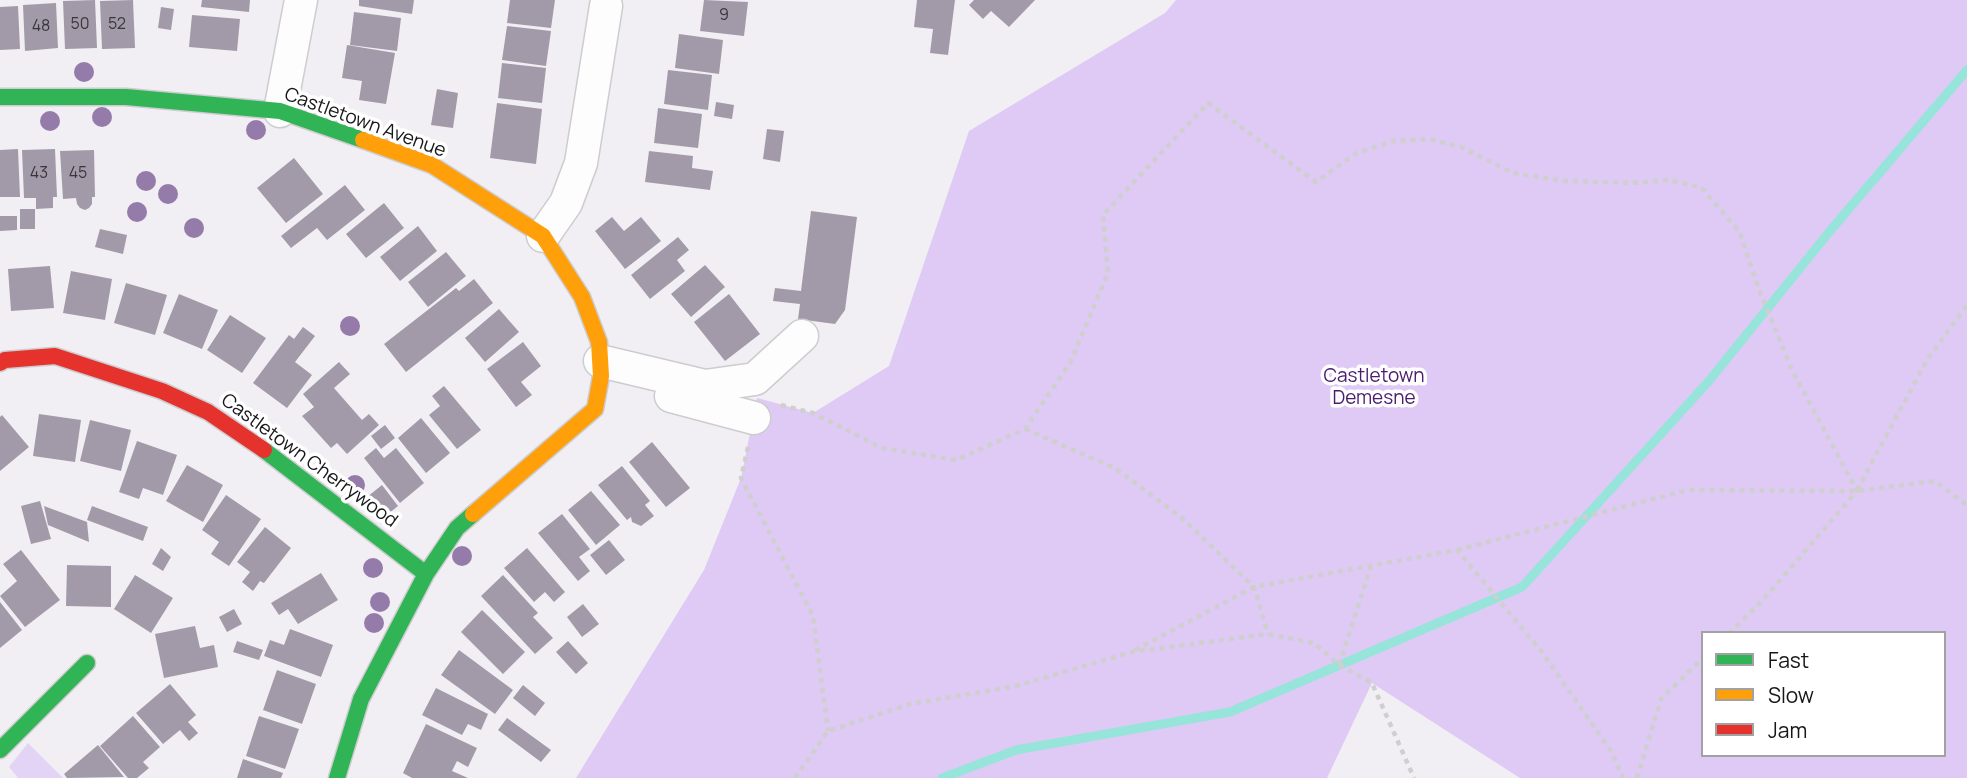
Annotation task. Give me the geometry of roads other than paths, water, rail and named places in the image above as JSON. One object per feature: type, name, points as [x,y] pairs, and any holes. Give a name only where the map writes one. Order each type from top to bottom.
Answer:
[{"type":"street","points":[[280,111],[301,0]]},
{"type":"street","points":[[543,236],[566,203],[580,163],[606,6]]},
{"type":"street","name":"Castletown Avenue","points":[[0,97],[126,97],[280,111],[432,165],[543,236],[582,297],[599,342],[600,369]]},
{"type":"street","points":[[600,369],[705,386],[755,379],[802,337]]},
{"type":"street","name":"Castletown Cherrywood","points":[[0,362],[55,356],[162,391],[208,412],[249,439],[426,574]]},
{"type":"street","points":[[600,369],[754,418]]},
{"type":"street","points":[[337,778],[361,699],[426,574],[457,528],[595,409],[600,369]]},
{"type":"street","points":[[0,750],[87,663]]},
{"type":"waterway","points":[[942,778],[1016,750],[1230,712],[1522,587],[1708,382],[1830,231],[1967,70]]},
{"type":"park label","name":"Castletown Demesne","points":[[1374,388]]}]
